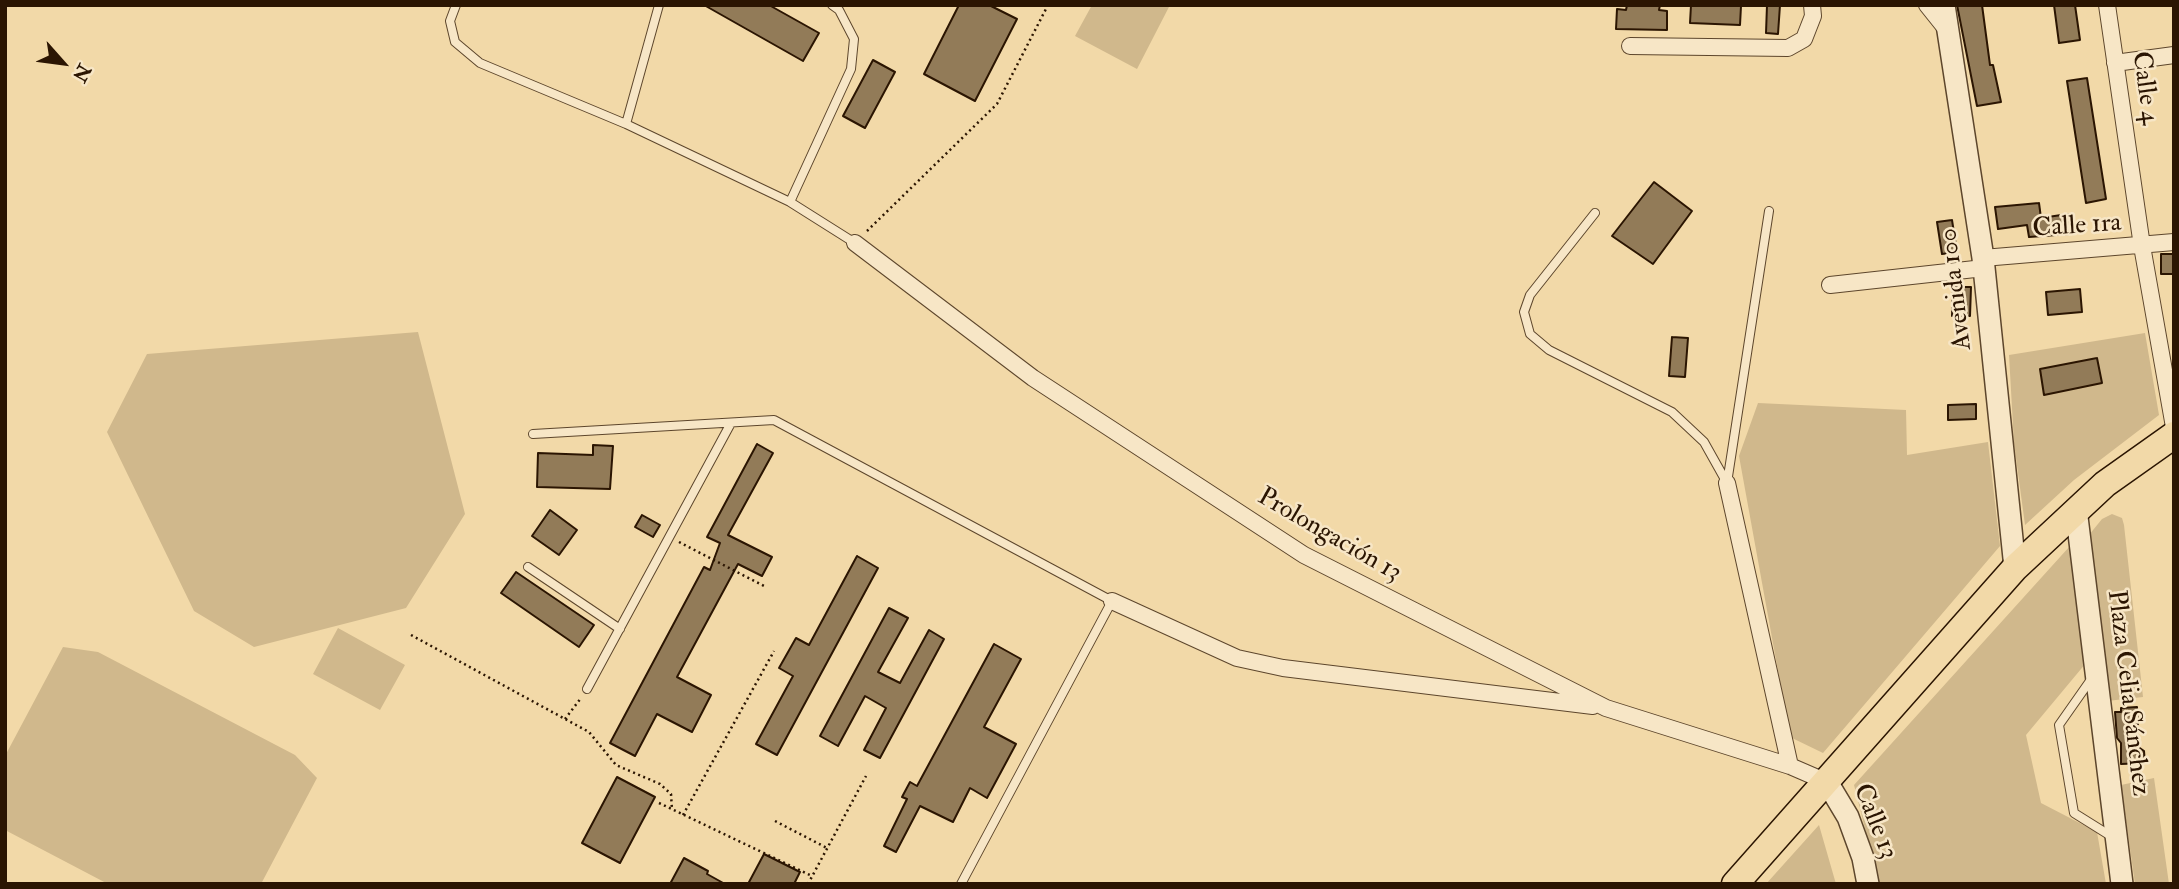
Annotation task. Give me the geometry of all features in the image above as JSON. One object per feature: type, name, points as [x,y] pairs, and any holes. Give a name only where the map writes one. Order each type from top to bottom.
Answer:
[{"type":"main road","points":[[1735,884],[2015,568],[2105,484],[2174,435]]},
{"type":"street","points":[[1630,46],[1788,48],[1804,39],[1813,16],[1812,5]]},
{"type":"street","points":[[1927,5],[1948,32]]},
{"type":"street","name":"Avenida 100","points":[[1944,5],[1983,263],[2015,568]]},
{"type":"street","name":"Calle 4","points":[[2106,5],[2142,246],[2174,427]]},
{"type":"street","points":[[2115,63],[2174,55]]},
{"type":"street","name":"Calle 1ra","points":[[1830,285],[1983,263],[2174,242]]},
{"type":"street","name":"Prolongación 13","points":[[855,243],[1033,378],[1304,555],[1606,708],[1790,766],[1827,782]]},
{"type":"street","points":[[1727,483],[1790,766]]},
{"type":"street","name":"Plaza Celia Sánchez","points":[[2076,509],[2122,884]]},
{"type":"street","points":[[1112,601],[1237,658],[1283,668],[1606,708]]},
{"type":"street","name":"Calle 13","points":[[1827,782],[1847,817],[1863,858],[1868,884]]},
{"type":"lane","points":[[456,5],[450,21],[455,42],[480,63],[626,124],[790,202],[855,243]]},
{"type":"lane","points":[[626,124],[658,5]]},
{"type":"lane","points":[[790,202],[851,69],[855,38],[839,10],[832,5]]},
{"type":"lane","points":[[1727,483],[1769,211]]},
{"type":"lane","points":[[1595,213],[1530,295],[1524,312],[1530,334],[1549,350],[1672,412],[1704,442],[1727,483]]},
{"type":"lane","points":[[533,435],[774,420],[1112,601],[961,884]]},
{"type":"lane","points":[[587,690],[731,423]]},
{"type":"lane","points":[[528,567],[620,629]]},
{"type":"lane","points":[[2096,673],[2059,725],[2074,813],[2116,839]]},
{"type":"path","points":[[855,243],[997,104],[1048,5]]},
{"type":"path","points":[[669,537],[764,586]]},
{"type":"path","points":[[411,635],[589,732],[616,765],[660,784],[671,794],[672,810]]},
{"type":"path","points":[[683,815],[774,651]]},
{"type":"path","points":[[565,719],[587,690]]},
{"type":"path","points":[[808,884],[866,775]]},
{"type":"path","points":[[659,803],[812,876]]},
{"type":"path","points":[[775,821],[827,848]]},
{"type":"shaded area","points":[[1092,5],[1170,5],[1137,69],[1075,36]]},
{"type":"shaded area","points":[[418,332],[465,514],[406,608],[254,647],[194,611],[107,432],[147,354]]},
{"type":"shaded area","points":[[2145,333],[2159,415],[2074,480],[2025,525],[2014,443],[2009,355]]},
{"type":"shaded area","points":[[1758,403],[1906,410],[1907,455],[1988,442],[2000,546],[1823,753],[1790,737],[1739,456]]},
{"type":"shaded area","points":[[2112,514],[2122,518],[2124,525],[2143,697],[2107,701],[2089,535],[2102,519]]},
{"type":"shaded area","points":[[2070,546],[2086,663],[2026,735],[2041,803],[2097,832],[2106,884],[1879,884],[1854,785]]},
{"type":"shaded area","points":[[338,628],[405,665],[380,710],[313,674]]},
{"type":"shaded area","points":[[63,647],[98,652],[295,755],[317,778],[261,884],[108,884],[5,830],[5,756]]},
{"type":"shaded area","points":[[2154,778],[2169,884],[2135,884],[2121,785]]},
{"type":"shaded area","points":[[1819,825],[1836,884],[1766,884]]},
{"type":"building","points":[[704,5],[769,5],[819,33],[803,61]]},
{"type":"building","points":[[959,5],[989,5],[1017,19],[975,101],[924,74]]},
{"type":"building","points":[[1627,5],[1660,5],[1659,10],[1667,11],[1667,30],[1616,29],[1617,9],[1626,10]]},
{"type":"building","points":[[1691,5],[1741,6],[1740,25],[1690,23]]},
{"type":"building","points":[[1767,5],[1780,5],[1778,34],[1766,33]]},
{"type":"building","points":[[1957,5],[1982,5],[1990,65],[1993,65],[2001,102],[1977,106]]},
{"type":"building","points":[[2054,5],[2075,5],[2080,40],[2059,43]]},
{"type":"building","points":[[873,60],[895,72],[865,128],[843,116]]},
{"type":"building","points":[[2087,78],[2106,199],[2086,203],[2067,81]]},
{"type":"building","points":[[1654,182],[1692,211],[1653,264],[1612,236]]},
{"type":"building","points":[[2039,203],[2041,218],[2068,214],[2070,234],[2029,237],[2027,225],[1998,229],[1995,207]]},
{"type":"building","points":[[1952,220],[1957,252],[1942,254],[1937,222]]},
{"type":"building","points":[[2161,254],[2174,254],[2174,274],[2161,274]]},
{"type":"building","points":[[1953,287],[1971,287],[1970,316],[1952,316]]},
{"type":"building","points":[[2080,289],[2082,312],[2048,315],[2046,292]]},
{"type":"building","points":[[1672,337],[1688,338],[1685,377],[1669,376]]},
{"type":"building","points":[[2097,358],[2102,383],[2044,395],[2040,369]]},
{"type":"building","points":[[1976,404],[1976,419],[1948,420],[1948,405]]},
{"type":"building","points":[[757,444],[773,453],[728,535],[772,557],[762,576],[738,564],[677,677],[711,695],[692,732],[657,714],[635,756],[610,743],[704,567],[710,570],[720,543],[707,537]]},
{"type":"building","points":[[593,445],[613,446],[610,489],[537,487],[538,453],[593,455]]},
{"type":"building","points":[[550,510],[577,530],[559,555],[532,536]]},
{"type":"building","points":[[642,515],[660,525],[653,537],[635,527]]},
{"type":"building","points":[[857,556],[878,568],[777,755],[756,744],[793,676],[779,668],[796,638],[809,645]]},
{"type":"building","points":[[516,572],[594,625],[579,647],[501,593]]},
{"type":"building","points":[[889,608],[908,618],[878,672],[900,683],[929,630],[944,639],[880,758],[864,750],[886,708],[865,696],[838,746],[820,736]]},
{"type":"building","points":[[994,644],[1021,659],[984,727],[1016,744],[987,798],[970,788],[953,822],[920,806],[896,852],[884,846],[907,799],[902,797],[910,782],[917,786]]},
{"type":"building","points":[[2137,707],[2138,724],[2132,730],[2134,744],[2144,751],[2145,763],[2121,764],[2121,743],[2117,738],[2115,712],[2121,712],[2121,708]]},
{"type":"building","points":[[617,777],[655,797],[620,863],[582,843]]},
{"type":"building","points":[[764,854],[800,872],[794,884],[748,884]]},
{"type":"building","points":[[684,858],[708,871],[707,874],[725,884],[670,884]]}]
